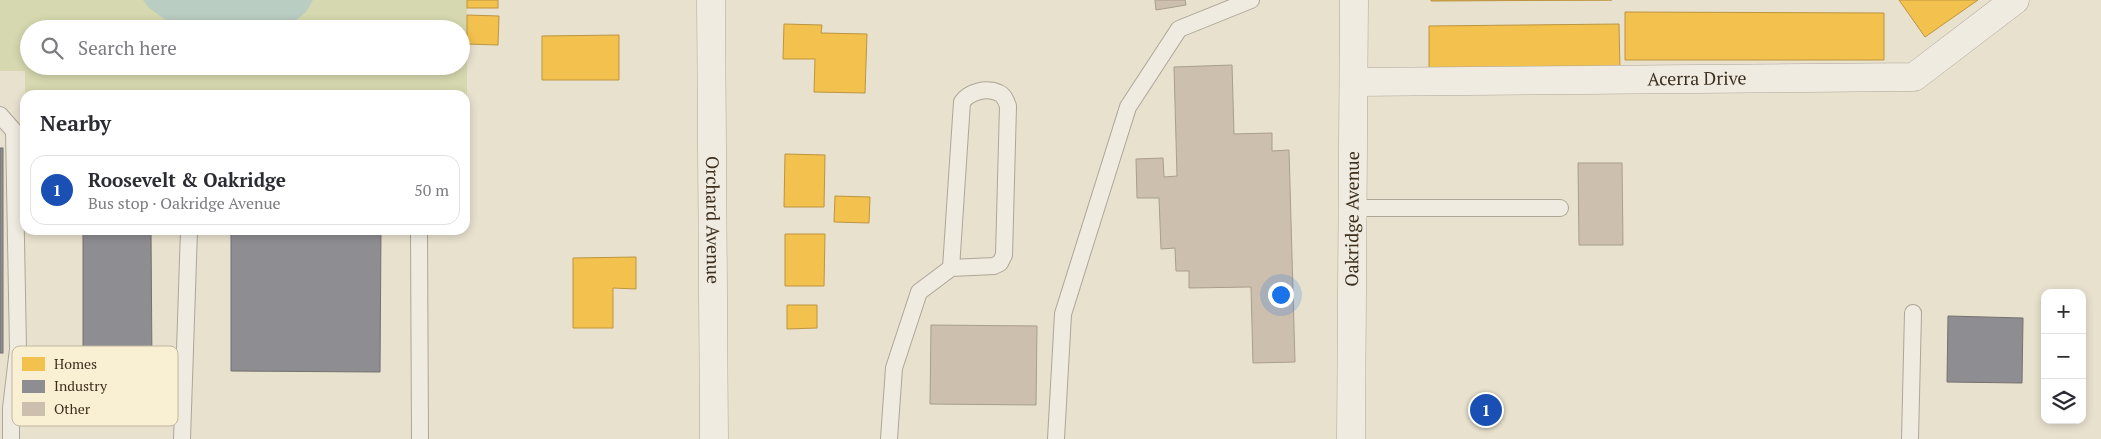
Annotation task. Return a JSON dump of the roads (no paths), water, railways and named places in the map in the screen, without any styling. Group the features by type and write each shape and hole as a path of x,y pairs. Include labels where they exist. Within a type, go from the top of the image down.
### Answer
{"street":[{"name":"Orchard Avenue","path":"711,0 714,439"},
{"name":"Oakridge Avenue","path":"1351,439 1352,208 1355,82 1354,0"},
{"name":"Acerra Drive","path":"1355,82 1914,77 2015,0"}],"lane":[{"path":"1056,439 1063,314 1128,107 1179,28 1251,0"},
{"path":"889,439 894,368 919,292 951,268 994,266 1000,263 1004,255 1008,106 1004,97 998,92 978,91 967,95 962,102 951,268"},
{"path":"0,115 14,130 18,346"},
{"path":"1352,208 1560,208"},
{"path":"182,439 189,235"},
{"path":"419,235 420,439"},
{"path":"1910,439 1913,313"},
{"path":"8,367 11,439"}],"place":[{"name":"Roosevelt & Oakridge","path":"1486,410"}]}
